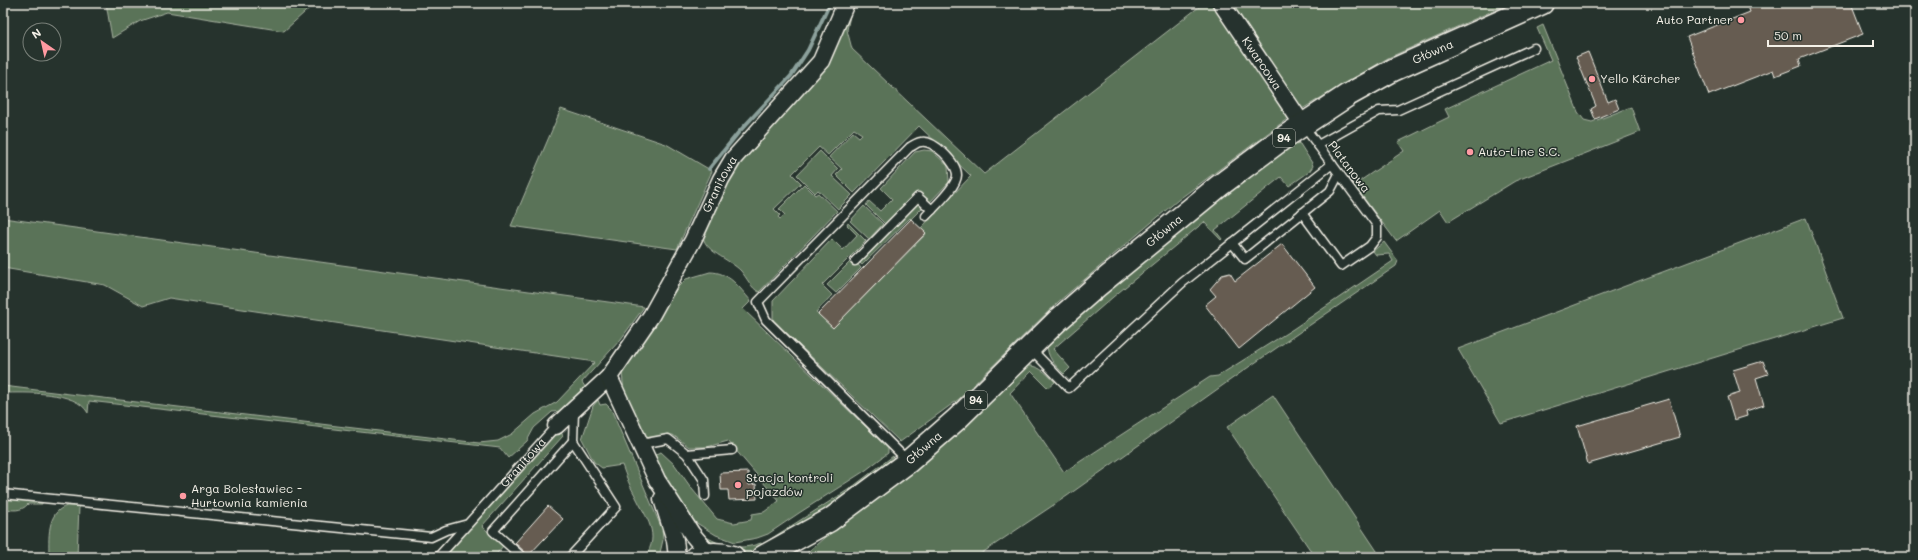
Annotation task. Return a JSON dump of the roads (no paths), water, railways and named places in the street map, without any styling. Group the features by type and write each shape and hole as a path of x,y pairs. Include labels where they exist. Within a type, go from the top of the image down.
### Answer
{"main road":[{"name":"Główna","path":"791,557 830,520 908,462 957,419 1030,347 1124,263 1219,186 1303,124 1348,95 1393,70 1542,3"},
{"name":"Główna","path":"763,557 830,520"},
{"path":"703,555 720,554 732,557"}],"street":[{"name":"Granitowa","path":"556,426 609,377 652,316 693,240 721,179 733,159 821,61 846,3"},
{"name":"Kwarcowa","path":"1221,3 1303,124"},
{"path":"609,377 657,480 675,540 677,557"},
{"path":"657,480 692,534 703,555"}],"lane":[{"path":"1318,145 1379,112 1398,110 1534,48"},
{"name":"Platanowa","path":"1302,213 1341,266 1370,246 1377,238 1377,225 1303,124"},
{"path":"855,262 918,197 929,213 954,185 957,174 953,163 932,143 921,141 910,147 758,302 766,320 908,462"},
{"path":"1030,347 1070,388 1182,283 1332,164"},
{"path":"1232,243 1245,259 1330,191 1339,174"},
{"path":"570,557 616,507 573,441 574,408"},
{"name":"Granitowa","path":"438,557 556,426"},
{"path":"641,444 668,439 687,454 704,480 705,496"},
{"path":"522,557 493,531 573,441"},
{"path":"687,454 732,450"},
{"path":"3,494 431,537 446,530 468,524"}],"waterway":[{"path":"709,169 738,133 791,76 808,50 830,3"}],"place":[{"name":"Auto Partner","path":"1741,20"},
{"name":"Yello Kärcher","path":"1592,79"},
{"name":"Auto-Line S.C.","path":"1470,152"},
{"name":"Stacja kontroli pojazdów","path":"738,485"},
{"name":"Arga Bolesławiec - Hurtownia kamienia","path":"183,496"}]}
